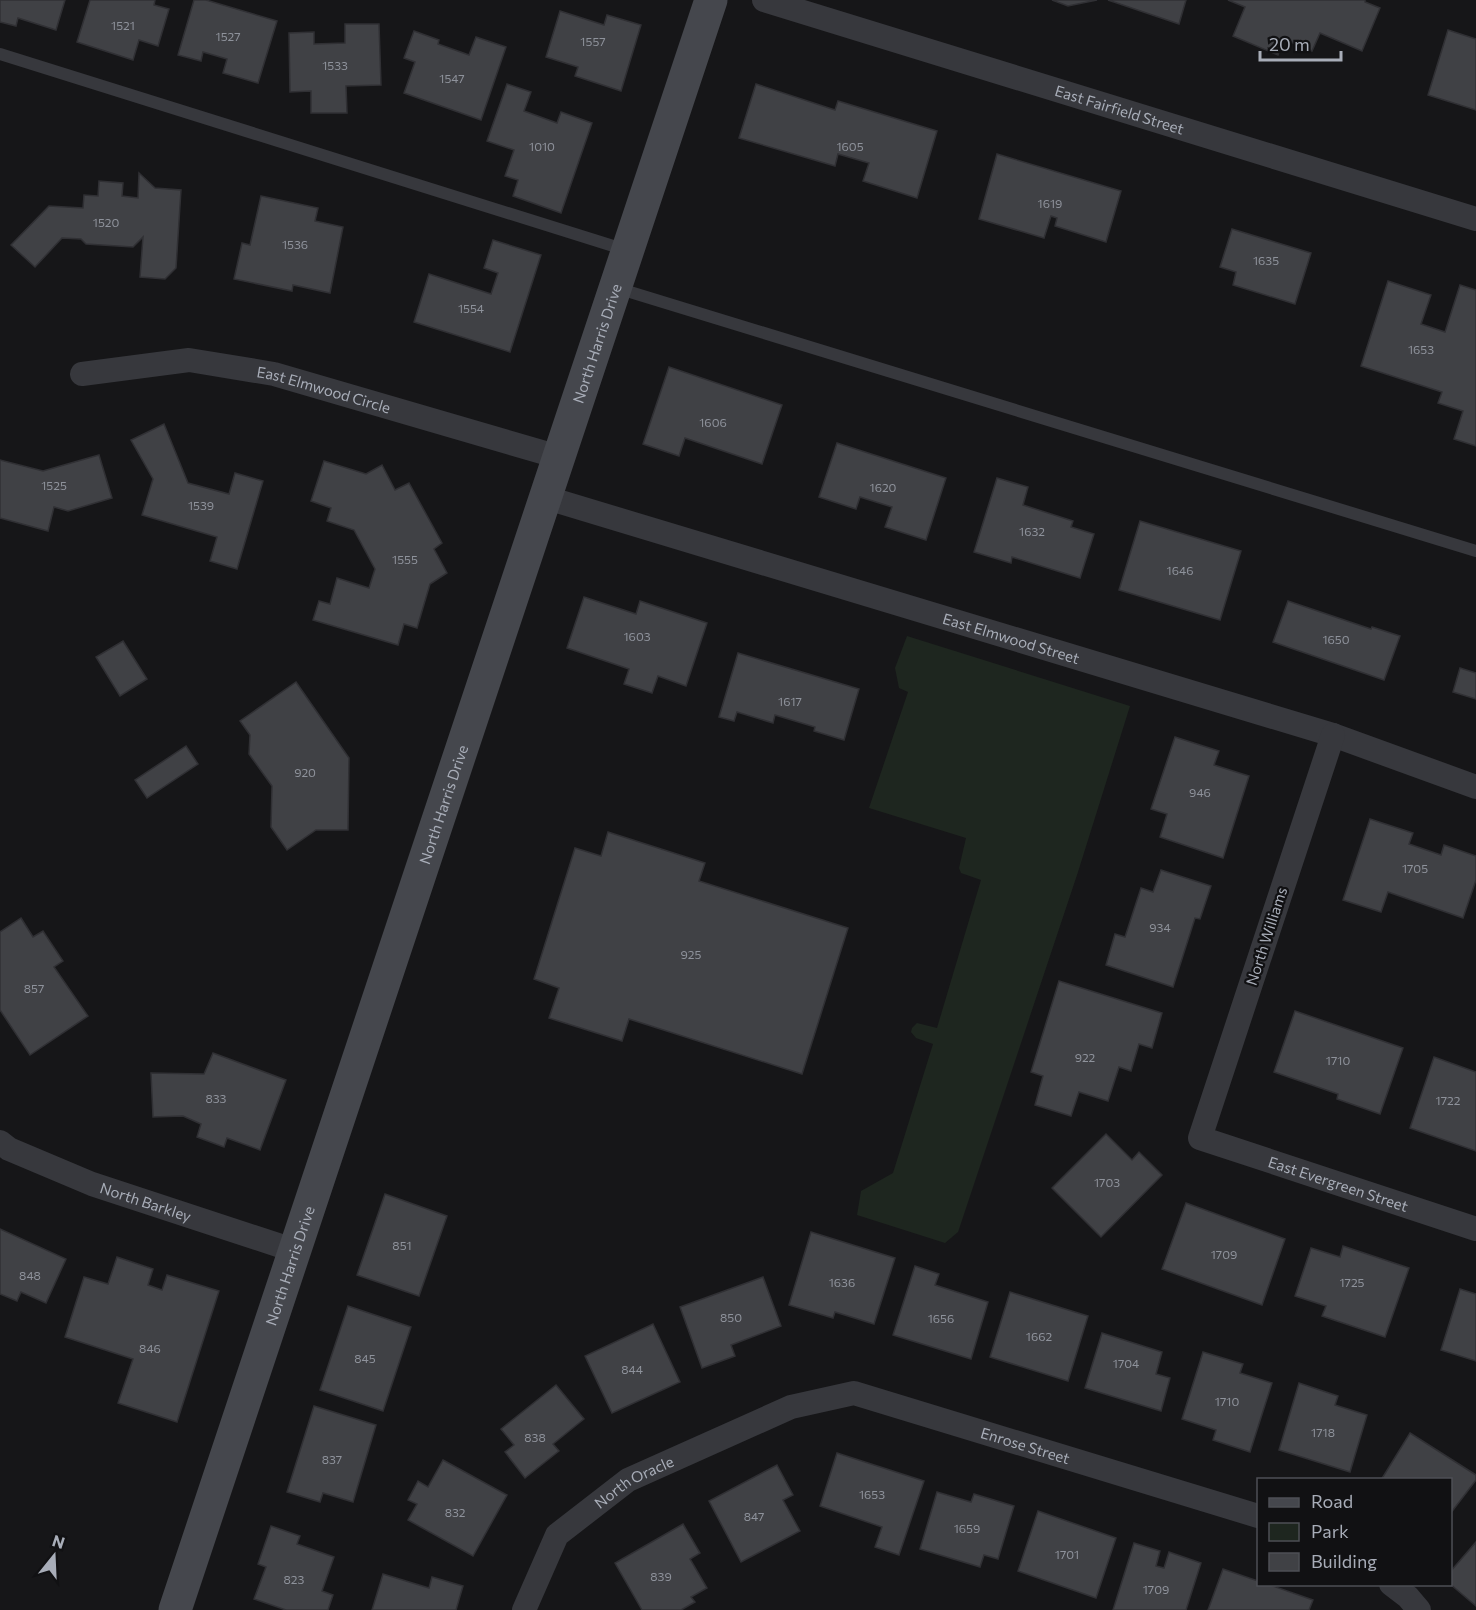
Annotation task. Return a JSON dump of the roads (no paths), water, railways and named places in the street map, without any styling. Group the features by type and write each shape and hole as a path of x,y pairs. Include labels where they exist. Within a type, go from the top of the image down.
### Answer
{"street":[{"name":"North Harris Drive","path":"175,1610 711,0"},
{"name":"East Fairfield Street","path":"764,0 1476,219"},
{"name":"East Elmwood Circle","path":"82,374 189,360 274,374 559,458"},
{"name":"East Elmwood Street","path":"544,497 1333,735 1476,787"},
{"name":"North Williams","path":"1200,1137 1333,735"},
{"name":"East Evergreen Street","path":"1200,1137 1476,1229"},
{"name":"North Barkley","path":"0,1142 9,1149 92,1184 296,1251"},
{"name":"Enrose Street","path":"790,1407 854,1393 1257,1516"},
{"name":"North Oracle","path":"524,1610 557,1535 628,1480 790,1407"},
{"path":"1394,1586 1408,1596 1419,1610"}],"lane":[{"path":"0,54 628,250"},
{"path":"616,288 1476,552"}]}
